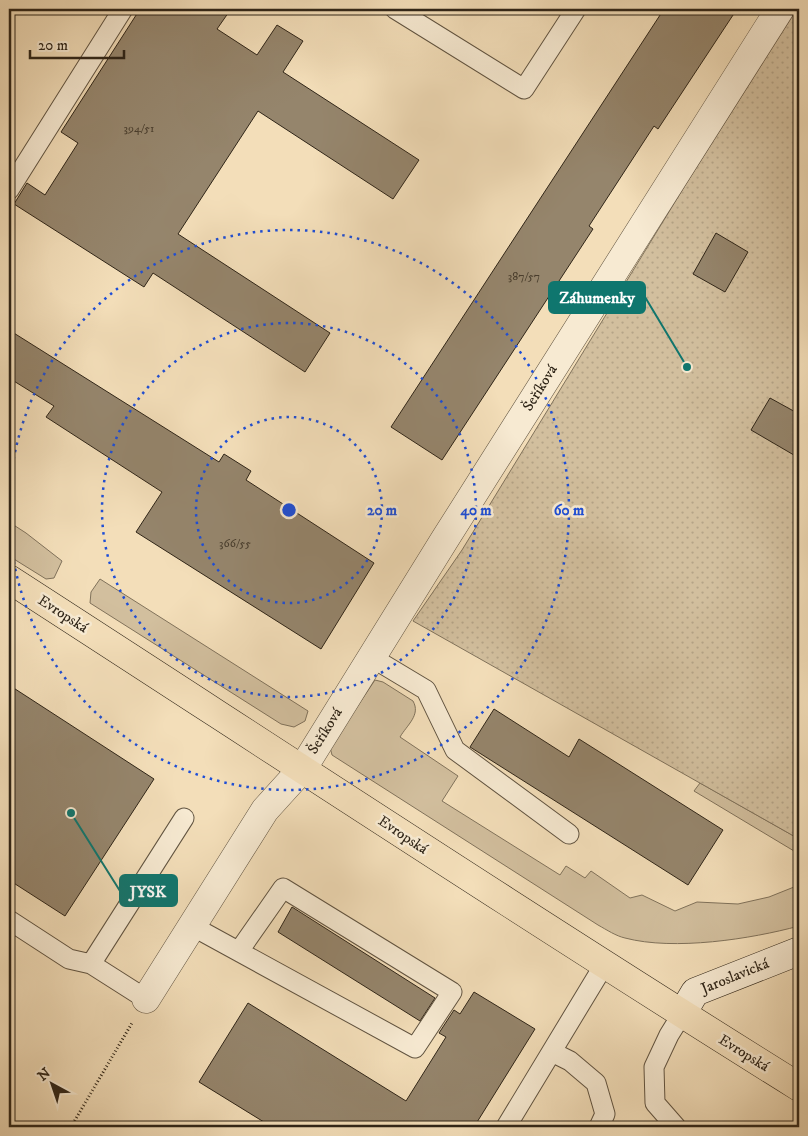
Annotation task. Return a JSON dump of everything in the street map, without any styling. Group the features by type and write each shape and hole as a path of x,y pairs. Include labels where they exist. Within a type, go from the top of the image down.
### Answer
{"main road":[{"name":"Evropská","path":"9,579 303,768 457,871 799,1087"}],"street":[{"name":"Šeříková","path":"146,999 265,810 303,768 780,9"},
{"name":"Jaroslavická","path":"682,1014 695,992 799,951"}],"lane":[{"path":"9,190 124,9"},
{"path":"395,9 524,89 576,9"},
{"path":"371,657 426,690 455,750 569,834"},
{"path":"91,964 184,818"},
{"path":"192,926 415,1048 452,992 283,888 239,951"},
{"path":"9,920 69,959 91,964 146,999"},
{"path":"506,1127 604,965"},
{"path":"676,1127 655,1103 654,1066 682,1014"},
{"path":"552,1052 570,1061 596,1083 605,1114 599,1127"}],"path":[{"path":"71,1127 146,999"}],"shaded area":[{"path":"797,9 799,9 799,839 413,621 462,550 686,184"},
{"path":"9,522 62,561 54,578 46,579 9,556"},
{"path":"100,579 308,711 305,721 294,727 281,724 90,603 91,592"},
{"path":"375,680 383,682 413,701 415,706 414,715 400,737 458,776 442,801 560,875 566,866 585,878 591,871 630,898 642,895 675,911 697,902 738,904 769,897 799,885 799,926 736,939 712,942 666,943 645,942 625,938 598,925 332,755 330,747"},
{"path":"700,783 799,839 799,854 694,791"}],"building":[{"path":"140,9 231,9 217,29 257,55 277,25 303,41 283,72 419,160 393,199 258,111 178,234 330,333 305,372 153,273 144,287 14,204 27,183 45,195 78,143 61,132"},
{"path":"664,9 737,9 658,129 654,126 589,226 593,229 442,460 391,427"},
{"path":"716,233 748,252 725,292 693,274"},
{"path":"9,330 219,462 224,454 251,471 246,480 374,563 321,649 136,532 162,492 46,417 54,406 9,378"},
{"path":"770,398 799,414 799,458 751,430"},
{"path":"9,685 154,779 65,916 9,880"},
{"path":"494,709 569,757 579,739 723,830 688,885 470,747"},
{"path":"292,907 435,998 420,1021 278,932"},
{"path":"474,992 535,1029 474,1127 272,1127 199,1082 248,1003 406,1101 446,1037 439,1033 454,1010 460,1014"}],"place":[{"name":"Záhumenky","path":"687,367"},
{"name":"JYSK","path":"71,813"}]}
